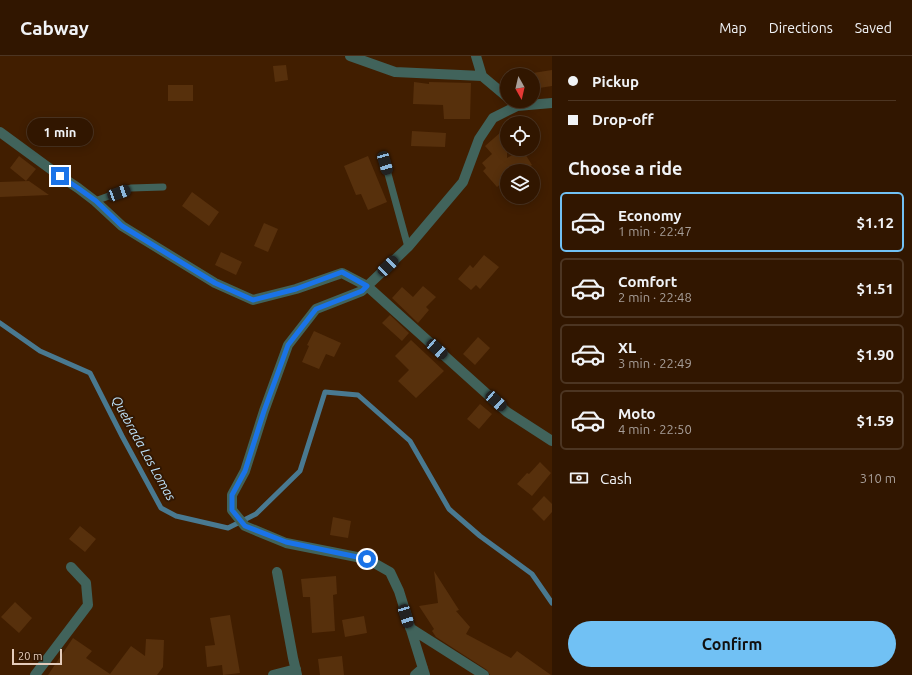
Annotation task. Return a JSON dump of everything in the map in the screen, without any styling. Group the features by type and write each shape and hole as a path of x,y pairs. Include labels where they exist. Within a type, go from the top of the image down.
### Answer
{"street":[{"path":"350,56 395,72 482,76"},
{"path":"476,56 482,76 500,91"},
{"path":"540,103 552,103"},
{"path":"415,675 424,672 399,591 390,572 367,559 286,542 245,526 232,510 232,495 245,471 264,411 288,345 316,309 362,291 408,247 463,182 479,139 492,118 507,108"},
{"path":"0,132 96,201 122,226 215,283 253,300 296,289 342,272 367,286 507,412 552,441"},
{"path":"35,675 88,605 86,583 71,566"},
{"path":"273,675 297,672 277,572"},
{"path":"410,628 484,675"}],"lane":[{"path":"385,163 408,247"},
{"path":"96,201 131,188 162,187"}],"building":[{"path":"286,65 288,80 275,82 273,66"},
{"path":"552,70 552,86 540,88 540,72"},
{"path":"414,82 429,84 429,82 471,83 470,119 444,119 443,105 413,104"},
{"path":"168,85 193,85 193,101 168,101"},
{"path":"50,120 68,128 60,144 42,135"},
{"path":"412,131 446,133 445,147 411,146"},
{"path":"500,133 500,156 507,156 507,158 510,156 526,156 531,164 500,164 500,185 497,187 483,171 486,168 482,163 492,154 485,146"},
{"path":"19,156 36,169 26,181 10,168"},
{"path":"368,156 387,202 368,210 361,194 356,195 344,166"},
{"path":"29,181 49,195 0,197 0,182"},
{"path":"192,192 219,212 209,226 182,206"},
{"path":"264,223 278,229 268,252 254,246"},
{"path":"221,252 242,262 236,275 215,265"},
{"path":"484,255 499,267 480,289 476,285 471,290 458,279 470,265 473,268"},
{"path":"423,286 436,297 426,307 429,310 418,323 392,298 402,287 413,297"},
{"path":"390,315 409,333 402,341 382,323"},
{"path":"314,331 341,343 334,357 326,354 319,369 302,362 309,346 307,345"},
{"path":"478,337 490,348 475,365 463,354"},
{"path":"411,340 444,371 416,398 398,381 409,370 395,356"},
{"path":"480,404 492,414 479,429 467,419"},
{"path":"540,462 551,473 532,496 517,484"},
{"path":"544,496 552,504 552,512 544,521 532,509"},
{"path":"333,517 351,521 348,538 330,535"},
{"path":"80,526 96,539 85,552 69,539"},
{"path":"434,571 459,610 456,611 470,627 466,634 511,658 517,651 551,675 490,675 487,670 436,637 432,631 434,629 419,606 438,603"},
{"path":"336,576 337,594 333,595 335,631 312,633 310,597 303,597 301,579"},
{"path":"15,602 32,618 19,633 1,617"},
{"path":"230,615 240,673 223,675 222,665 207,667 205,646 215,645 210,618"},
{"path":"364,616 367,633 345,637 342,620"},
{"path":"73,638 92,651 86,658 110,674 131,646 145,656 146,639 164,640 163,667 157,675 48,675"},
{"path":"342,656 344,675 320,675 318,659"}],"waterway":[{"name":"Quebrada Las Lomas","path":"0,323 40,351 90,373 161,508 176,516 228,528 256,514 300,471 325,392 358,395 410,441 449,509 480,536 532,574 552,603"}],"route":[{"path":"60,176 96,201 122,226 215,283 253,300 296,289 342,272 367,286 362,291 316,309 288,345 264,411 245,471 232,495 232,510 245,526 286,542 367,559"}]}
